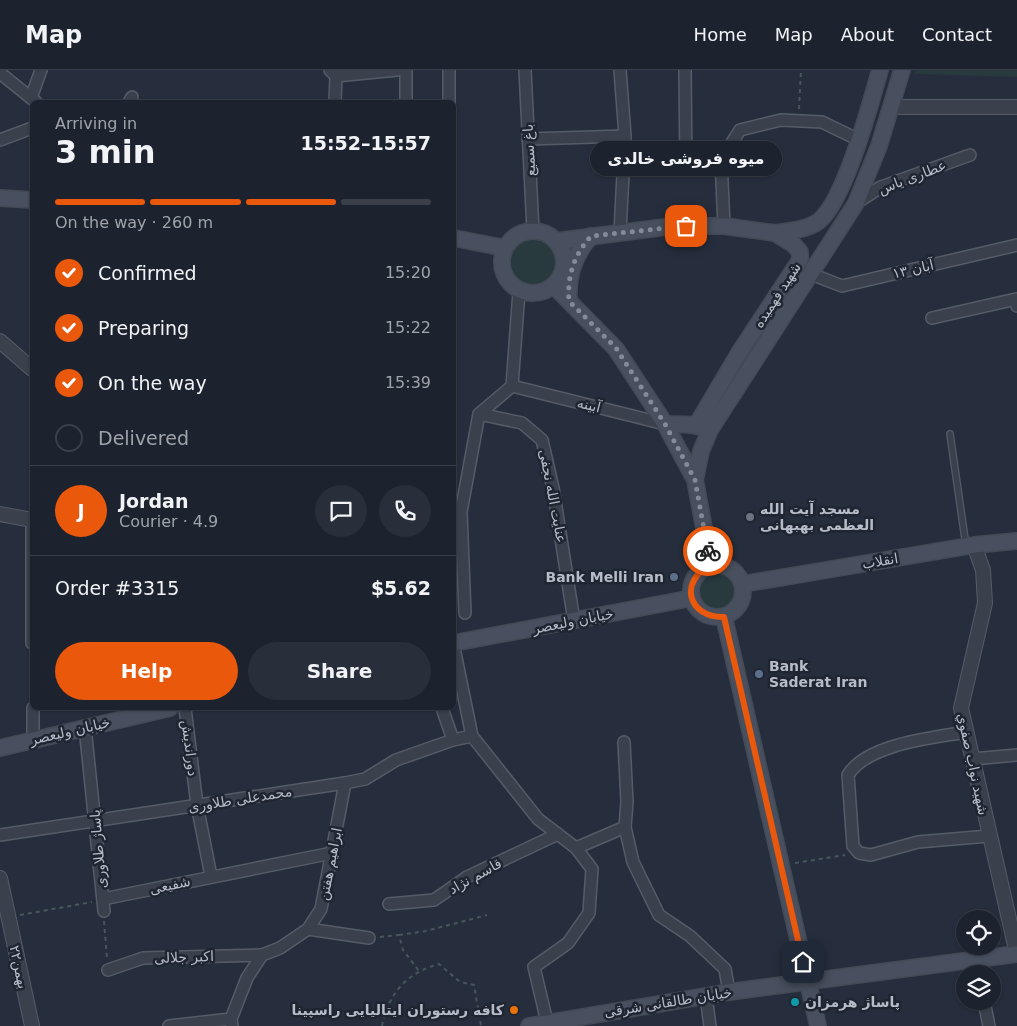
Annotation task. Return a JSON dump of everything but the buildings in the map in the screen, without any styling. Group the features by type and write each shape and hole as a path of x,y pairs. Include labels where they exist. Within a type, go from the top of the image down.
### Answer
{"main road":[{"path":"775,233 808,227 818,222 829,210 859,140 880,70"},
{"path":"695,480 701,451 703,427 810,274 856,203 879,146 902,70"},
{"path":"0,198 30,200"},
{"name":"شهید فهمیده","path":"557,241 674,226 724,226 775,233 797,248 800,252 800,260 739,353 703,427"},
{"path":"533,231 547,234 557,241 563,252 565,264 562,276 554,286 544,292 531,294 519,291 510,283 504,272 502,260 505,248 512,238 523,232 533,231"},
{"path":"569,301 568,284 572,267 580,250 591,236"},
{"path":"456,238 505,248"},
{"path":"554,286 616,348 665,424 695,480 711,565"},
{"path":"665,424 703,427"},
{"name":"انقلاب","path":"743,584 970,545 1017,542"},
{"path":"711,565 731,568 739,575 743,584 744,595 740,605 724,617 704,614 696,607 692,598 691,587 694,578 701,570 711,565"},
{"name":"خیابان ولیعصر","path":"456,643 692,598"},
{"path":"724,617 818,1026"},
{"name":"خیابان ولیعصر","path":"0,748 161,710"},
{"name":"خیابان طالقانی شرقی","path":"985,965 1017,954"},
{"name":"خیابان طالقانی شرقی","path":"536,1025 729,992 808,981 956,969"}],"street":[{"path":"0,73 33,100 41,70"},
{"path":"335,100 333,73 397,70"},
{"path":"406,70 406,100"},
{"path":"449,70 449,100"},
{"name":"باغ سمیع","path":"525,70 533,231"},
{"path":"620,70 625,136 625,167 620,232"},
{"path":"625,167 686,168 685,70"},
{"path":"891,107 1017,107"},
{"path":"724,226 721,160 740,130 781,120 822,122 859,140"},
{"path":"0,140 30,129"},
{"path":"528,139 625,136"},
{"name":"عطاری یاس","path":"856,203 881,186 970,155"},
{"name":"۱۳ آبان","path":"810,274 842,286 1017,245"},
{"path":"465,612 460,512 479,414 512,386 519,291"},
{"path":"932,318 1016,299 1017,306"},
{"path":"0,341 30,367"},
{"name":"آبینه","path":"512,386 665,424"},
{"name":"عنایت الله نجفی","path":"479,414 522,423 542,440 553,488 574,621"},
{"path":"0,514 30,520"},
{"name":"شهید نواب صفوي","path":"970,545 983,570 985,604 961,708 1017,954"},
{"path":"456,677 472,736 538,820 576,848 592,869 589,913 568,943 534,967 536,1025"},
{"path":"33,710 33,740"},
{"name":"دوراندیش","path":"185,710 198,805 211,876"},
{"path":"443,710 453,740"},
{"name":"پاساژ طلاوری","path":"86,727 103,905"},
{"path":"966,732 917,741 880,752 854,765 848,775 853,846 859,853 871,854 918,842 989,836"},
{"name":"محمدعلی طلاوری","path":"0,835 365,779 396,760 453,740 472,736"},
{"path":"624,742 627,802 624,827 633,862 658,914 690,936 725,969 729,992"},
{"path":"972,759 1017,755"},
{"name":"ابراهیم هفتن","path":"262,955 280,948 308,928 322,909 345,783"},
{"path":"576,848 624,827"},
{"name":"قاسم نژاد","path":"389,904 434,900 467,877 558,834"},
{"name":"شفیعی","path":"103,905 211,876 332,853"},
{"name":"۲۲بهمن","path":"0,878 32,1026"},
{"path":"308,928 369,938"},
{"path":"169,1026 231,1022 247,978 262,955"},
{"name":"اکبر جلالی","path":"108,970 143,958 262,955"},
{"path":"706,996 710,1026"},
{"path":"986,1010 989,1026"}],"lane":[{"path":"950,434 970,545"}],"path":[{"path":"798,121 801,70"},
{"path":"781,865 859,853"},
{"path":"8,918 103,905 108,970"},
{"path":"369,938 399,936 426,931 487,915"},
{"path":"399,936 404,950 419,971"},
{"path":"382,1026 395,992 419,971 439,964 460,982 474,985 482,1026"}],"shaded area":[{"path":"916,70 1017,70 1017,77 915,74"},
{"path":"529,239 539,239 551,245 556,253 556,271 551,279 543,284 529,285 521,282 514,275 511,267 511,257 514,249 521,242"},
{"path":"717,568 730,572 736,578 740,591 736,604 730,610 717,614 704,610 698,604 694,591 698,578 704,572"}],"way so far":[{"path":"686,226 591,236 575,258 568,284 568,292 569,301 616,348 665,424 695,480 708,551"}],"place":[{"name":"میوه فروشی خالدی","path":"686,226"},
{"name":"مسجد آیت الله العظمی بهبهانی","path":"750,517"},
{"name":"Bank Melli Iran","path":"674,577"},
{"name":"Bank Saderat Iran","path":"759,674"},
{"name":"پاساژ هرمزان","path":"795,1002"},
{"name":"کافه رستوران ایتالیایی راسپینا","path":"514,1010"}],"route":[{"path":"708,551 711,565 701,570 694,578 691,587 692,598 696,607 704,614 724,617 803,962"}]}
